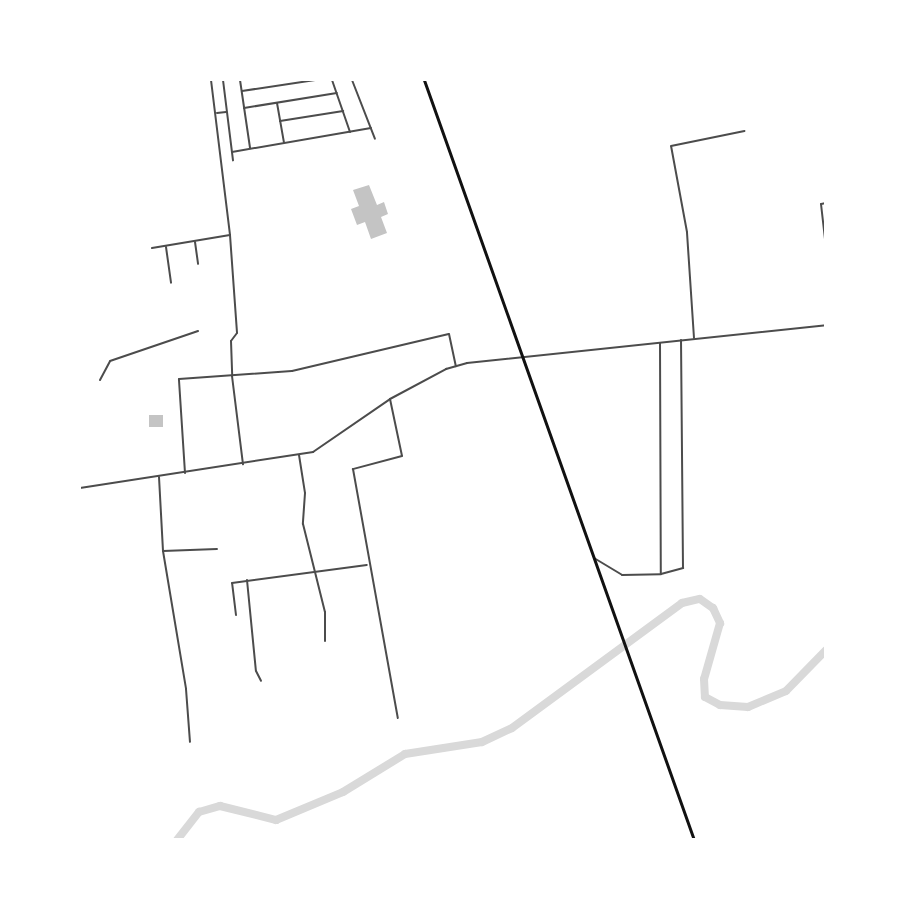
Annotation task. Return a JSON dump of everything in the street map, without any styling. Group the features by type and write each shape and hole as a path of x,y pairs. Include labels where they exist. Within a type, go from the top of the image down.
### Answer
{"main road":[{"path":"424,80 694,840"}],"street":[{"path":"211,80 230,235 237,333 231,341 232,376 243,464"},
{"path":"223,80 233,160"},
{"path":"240,80 250,148"},
{"path":"242,92 315,80"},
{"path":"332,80 350,132"},
{"path":"352,80 375,139"},
{"path":"244,108 337,93"},
{"path":"277,103 284,143"},
{"path":"280,122 343,111"},
{"path":"217,113 227,112"},
{"path":"232,152 370,128"},
{"path":"694,338 687,232 671,146 744,131"},
{"path":"825,203 821,204 825,248"},
{"path":"152,248 230,235"},
{"path":"195,242 198,264"},
{"path":"165,247 171,283"},
{"path":"80,488 299,455 325,446 390,399 456,366 825,324"},
{"path":"100,380 110,361 198,331"},
{"path":"185,473 179,379 292,371 449,333 456,366"},
{"path":"594,558 622,575 660,574 683,568 681,340"},
{"path":"660,343 660,574"},
{"path":"390,399 402,456 353,469 368,565 380,611 398,718"},
{"path":"299,455 305,493 303,524 325,612 325,641"},
{"path":"159,477 163,551 186,689 190,742"},
{"path":"163,551 217,549"},
{"path":"236,615 232,583 368,565"},
{"path":"247,580 256,671 261,681"}],"building":[{"path":"369,185 377,205 384,202 388,214 381,217 387,233 371,239 365,222 357,225 351,209 359,206 353,190"},
{"path":"149,415 163,415 163,427 149,427"}],"waterway":[{"path":"177,840 199,812 220,806 276,820 343,792 405,754 482,742 512,728 682,603 700,599 713,608 720,623 704,679 705,697 720,705 748,707 786,691 826,650"}]}
